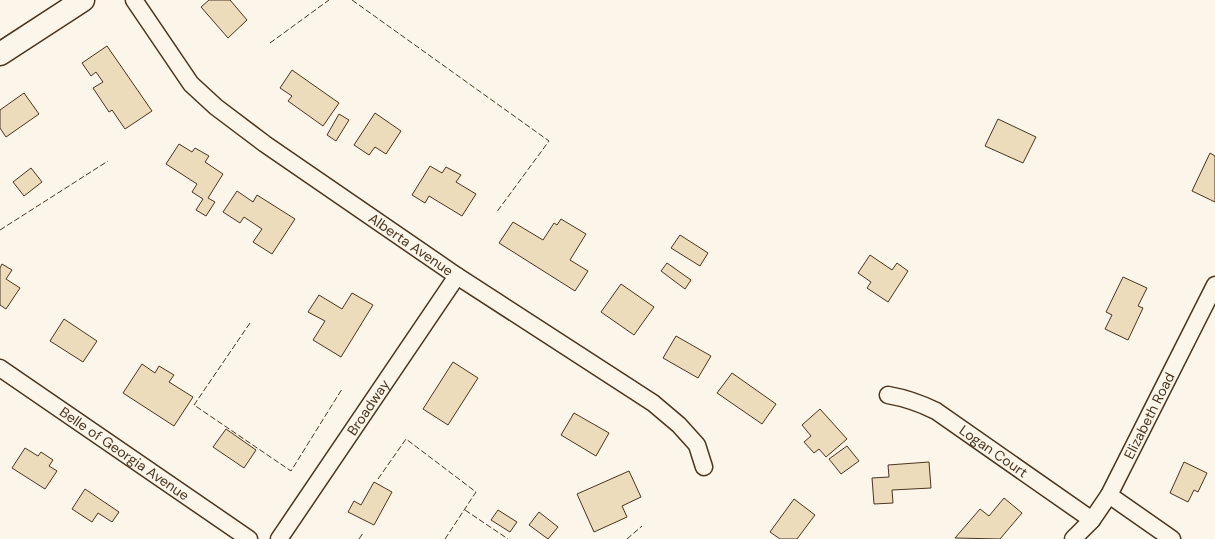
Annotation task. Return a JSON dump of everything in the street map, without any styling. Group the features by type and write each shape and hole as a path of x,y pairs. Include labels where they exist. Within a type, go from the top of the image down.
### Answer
{"main road":[{"path":"0,54 83,0"}],"street":[{"name":"Alberta Avenue","path":"134,0 191,84 216,107 265,144 457,276 653,403 679,425 697,445 704,467"},
{"name":"Broadway","path":"279,539 457,276"},
{"name":"Elizabeth Road","path":"1073,539 1092,520 1109,495 1215,285"},
{"name":"Belle of Georgia Avenue","path":"0,368 249,539"},
{"name":"Logan Court","path":"888,395 915,401 936,411 1092,520"},
{"path":"1109,495 1172,539"}],"building":[{"path":"209,0 230,0 247,20 228,38 201,7"},
{"path":"107,46 152,111 125,129 112,110 109,112 93,88 103,82 96,72 91,76 82,63"},
{"path":"292,70 339,103 323,126 288,101 292,96 280,88"},
{"path":"24,93 39,114 6,137 0,128 0,110"},
{"path":"375,113 401,131 386,154 375,147 369,155 354,145"},
{"path":"339,114 349,120 336,141 327,135"},
{"path":"998,119 1036,137 1023,163 985,146"},
{"path":"179,144 192,152 195,148 209,156 205,162 223,174 208,198 215,202 206,216 196,210 203,199 192,192 197,184 166,164"},
{"path":"1210,153 1215,156 1215,202 1192,191"},
{"path":"430,166 442,173 446,167 461,175 456,182 476,194 462,216 429,196 425,203 412,195"},
{"path":"31,168 42,182 24,196 13,182"},
{"path":"237,191 253,202 257,195 295,219 272,254 253,242 262,229 244,217 240,223 223,212"},
{"path":"561,219 586,234 570,260 588,271 575,291 499,243 513,222 543,240 554,223 557,225"},
{"path":"680,235 708,253 700,266 671,248"},
{"path":"870,255 892,270 897,263 908,271 888,302 867,288 871,282 858,273"},
{"path":"667,263 691,280 685,289 661,271"},
{"path":"2,264 12,270 6,279 20,288 6,309 0,305 0,268"},
{"path":"1123,277 1147,288 1138,306 1143,308 1128,340 1105,329 1112,315 1106,312"},
{"path":"621,284 654,307 634,335 601,312"},
{"path":"352,293 373,305 341,357 313,340 325,321 308,312 319,295 342,309"},
{"path":"64,319 97,341 83,362 50,341"},
{"path":"676,336 711,356 698,378 663,358"},
{"path":"453,362 478,378 448,425 423,409"},
{"path":"142,364 155,373 159,366 174,375 169,382 193,397 174,426 123,393"},
{"path":"732,373 776,404 762,424 717,393"},
{"path":"820,409 847,439 826,457 819,449 814,453 804,442 811,436 802,425"},
{"path":"574,413 609,433 596,456 561,435"},
{"path":"226,429 256,450 244,468 213,447"},
{"path":"847,446 859,461 841,474 829,459"},
{"path":"25,448 38,456 41,452 53,460 49,466 57,471 45,489 12,468"},
{"path":"929,462 931,488 892,490 893,503 874,504 872,478 889,477 888,465"},
{"path":"1184,462 1207,473 1198,492 1194,490 1188,502 1170,493"},
{"path":"629,471 641,497 622,506 627,517 594,532 577,494"},
{"path":"374,482 392,492 374,525 348,512 354,501 361,505"},
{"path":"85,489 119,512 112,522 98,513 92,522 72,509"},
{"path":"1004,498 1022,513 1000,539 955,538 980,509 989,516"},
{"path":"794,499 815,515 797,539 780,539 770,532"},
{"path":"498,510 517,522 510,532 491,520"},
{"path":"539,512 558,527 548,539 529,525"}],"fence":[{"path":"270,43 329,0"},
{"path":"352,0 549,141 496,213"},
{"path":"0,230 108,161"},
{"path":"250,323 194,405 291,471 342,389"},
{"path":"378,479 406,439 476,492 445,539"},
{"path":"465,510 508,539"},
{"path":"627,539 642,526"},
{"path":"359,539 363,533"}]}
